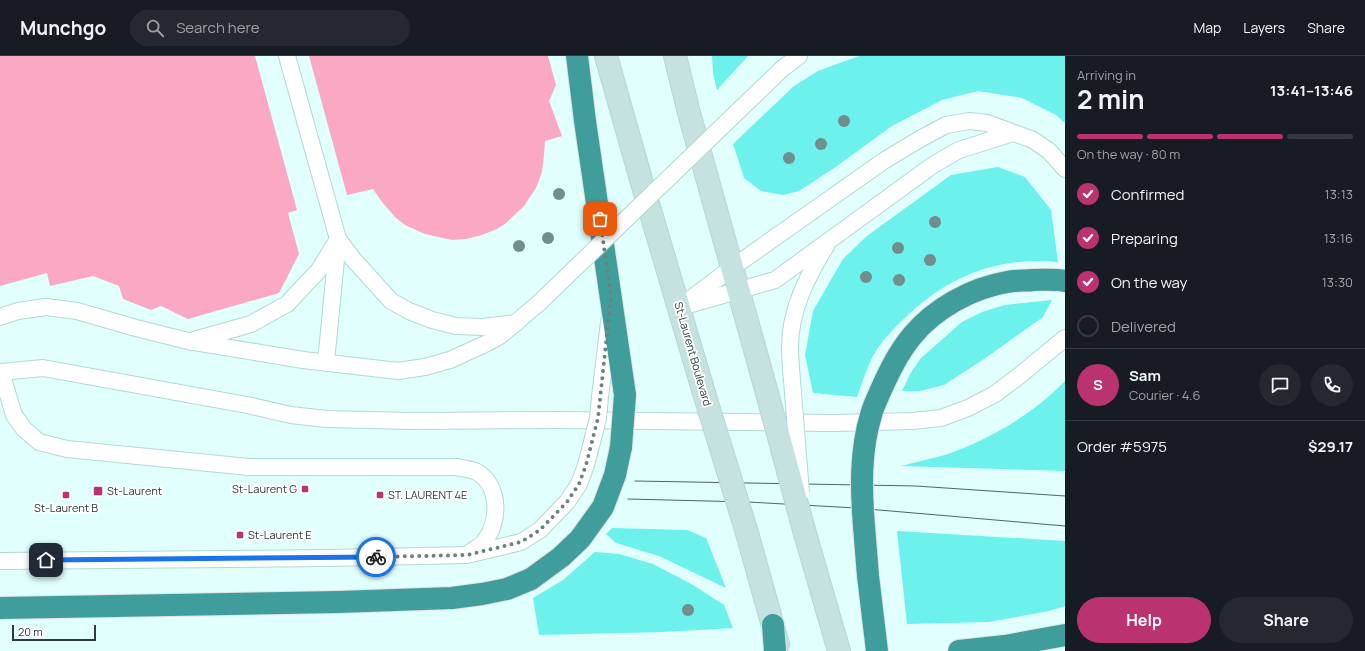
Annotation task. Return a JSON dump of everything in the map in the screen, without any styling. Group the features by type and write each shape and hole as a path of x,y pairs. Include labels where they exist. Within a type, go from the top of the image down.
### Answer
{"highway":[{"path":"0,608 339,602 437,599 482,594 507,589 530,578 561,557 580,539 604,507 615,475 621,446 625,395 577,56"},
{"path":"877,651 868,576 861,482 864,444 871,414 895,360 913,335 931,317 955,301 983,288 1007,282 1060,280"},
{"path":"773,624 775,651"},
{"path":"959,651 1005,646 1065,635"}],"main road":[{"name":"St-Laurent Boulevard","path":"606,56 704,393 747,533 780,651"},
{"path":"675,56 689,113 740,291 804,530 839,651"}],"lane":[{"path":"287,56 338,239 353,260 391,301 409,311 432,320 456,326 482,327 516,323"},
{"path":"0,317 18,311 46,307 77,311 188,341 303,360 398,371 425,367 450,360 500,336 539,303 783,68 799,56"},
{"path":"680,307 733,267 885,160 946,125 969,121 987,123 1032,140 1049,150 1065,169"},
{"path":"680,307 775,280 932,165 959,150 1013,133"},
{"path":"804,530 790,346 798,301 815,264 831,238"},
{"path":"188,341 251,324 287,304 318,270 338,239"},
{"path":"326,362 338,239"},
{"path":"0,561 467,555 521,542 540,530 567,502 579,484 586,465 598,418 611,297"},
{"path":"467,555 483,543 491,530 496,515 490,484 476,472 456,467 248,467 67,449 39,442 24,430 14,415 1,372 43,368 291,415 326,419 412,421 567,420 832,423 912,422 941,418 968,408 995,394 1065,338"}],"shaded area":[{"path":"712,56 748,56 717,90 713,73"},
{"path":"859,56 1065,56 1065,123 1056,115 1022,98 978,91 942,100 892,126 837,166 799,191 783,195 761,191 744,178 733,144 794,86 818,71"},
{"path":"998,167 1025,177 1051,210 1058,262 1016,262 977,271 959,279 924,301 903,319 885,338 871,359 857,397 813,393 805,355 813,311 843,259 867,236 951,175"},
{"path":"1052,300 1043,317 984,359 944,385 920,391 902,391 910,374 921,358 962,322 982,312 1005,305"},
{"path":"1065,381 1065,471 901,466 945,455 994,434 1039,405"},
{"path":"612,528 687,530 706,538 726,588 659,556 616,543 606,534"},
{"path":"897,531 1065,541 1065,606 1049,611 989,622 907,624"},
{"path":"595,552 619,554 653,564 693,585 724,605 733,628 663,632 539,635 533,598 563,580"}],"building":[{"path":"0,56 255,56 297,210 288,213 299,254 279,293 188,319 161,306 151,310 123,299 119,286 93,276 50,286 47,273 0,286"},
{"path":"309,56 548,56 556,85 549,101 562,136 545,141 542,172 536,188 524,206 506,223 497,229 482,235 466,239 452,240 425,234 405,225 396,218 373,189 347,195"}],"tram line":[{"path":"635,481 916,486 1065,496"},
{"path":"628,499 748,502 856,508 1065,526"}],"way so far":[{"path":"376,557 467,555 521,542 540,530 567,502 579,484 586,465 598,418 611,297 600,219"}],"place":[{"name":"St-Laurent G","path":"305,489"},
{"name":"St-Laurent","path":"98,491"},
{"name":"St-Laurent B","path":"66,495"},
{"name":"ST. LAURENT 4E","path":"380,495"},
{"name":"St-Laurent E","path":"240,535"}],"route":[{"path":"46,560 376,557"}]}
